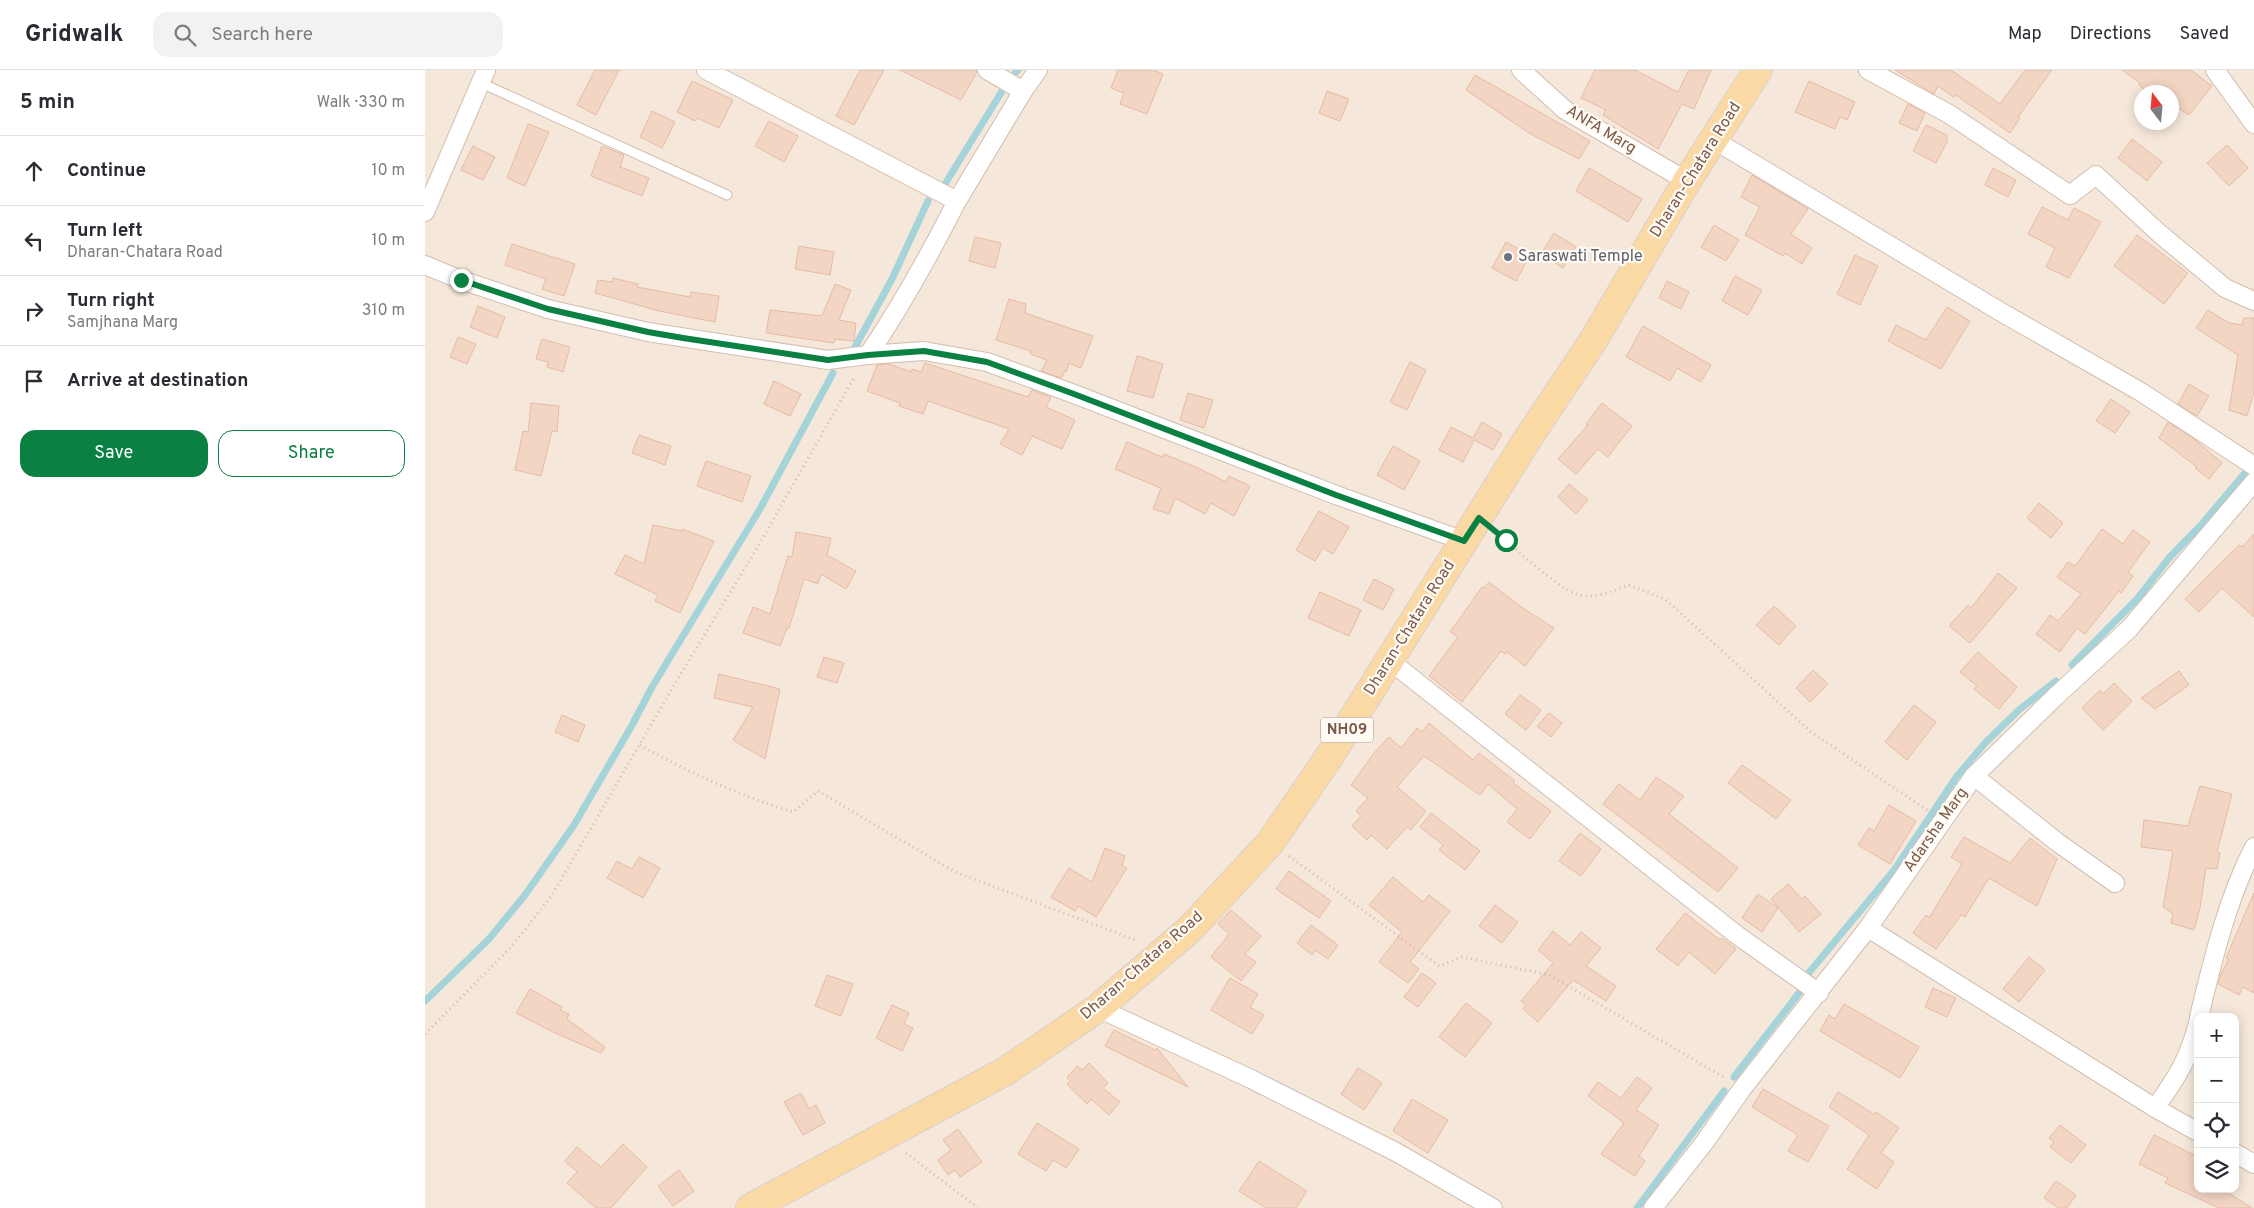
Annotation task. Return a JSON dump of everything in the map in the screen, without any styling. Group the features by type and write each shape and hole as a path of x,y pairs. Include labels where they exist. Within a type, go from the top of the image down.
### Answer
{"main road":[{"name":"Dharan-Chatara Road","path":"750,1208 886,1137 1006,1071 1098,1008 1190,929 1270,843 1329,757 1525,443 1593,341 1687,181 1758,70"}],"street":[{"path":"706,70 957,201"},
{"path":"987,70 1023,90"},
{"path":"868,355 923,269 957,201 1023,90 1038,70"},
{"name":"ANFA Marg","path":"1521,70 1565,110 1687,181"},
{"path":"1868,70 1949,114 2070,195 2096,175 2160,234 2225,288 2254,301"},
{"path":"2215,70 2254,124"},
{"path":"425,212 483,76"},
{"path":"1714,140 2001,312 2141,392 2254,466"},
{"path":"425,265 461,280 548,309 648,332 828,360 924,351 987,362 1336,495 1464,541"},
{"name":"Adarsha Marg","path":"1653,1208 1704,1143 1742,1089 1868,928 1974,776 2055,696 2129,629 2254,482"},
{"path":"1390,661 1737,935 1819,993"},
{"path":"1974,776 2057,842 2115,883"},
{"path":"2200,1013 2213,960 2239,875 2254,847"},
{"path":"1868,928 2155,1108 2194,1130"},
{"path":"1098,1008 1251,1079 1397,1152 1493,1208"},
{"path":"2155,1108 2179,1076 2194,1039"},
{"path":"2239,1155 2254,1164"}],"lane":[{"path":"483,76 727,195"}],"path":[{"path":"425,1034 513,945 552,896 680,674 756,550 868,355"},
{"path":"1479,518 1560,584 1577,594 1602,595 1629,585 1665,599 1811,732 1942,821"},
{"path":"640,745 682,769 749,798 793,812 818,791 955,872 1165,950"},
{"path":"1270,843 1439,966 1462,957 1549,975 1742,1089"},
{"path":"886,1137 978,1208"}],"shaded area":[{"path":"425,70 2254,70 2254,1208 425,1208"}],"building":[{"path":"595,70 619,70 596,115 577,105"},
{"path":"860,70 884,70 854,125 836,116"},
{"path":"900,70 976,70 977,72 961,100"},
{"path":"1118,70 1153,70 1163,74 1147,114 1120,104 1124,93 1111,88"},
{"path":"1595,70 1635,70 1678,92 1689,70 1711,70 1694,109 1682,104 1658,149 1603,115 1606,110 1581,98"},
{"path":"1895,70 1951,70 2000,104 2025,70 2052,70 2018,117 2020,118 2010,133 1956,95 1954,97 1938,86 1934,94"},
{"path":"2122,70 2191,70 2212,86 2189,115 2179,108 2179,85 2139,85 2140,83"},
{"path":"1475,75 1590,141 1579,159 1529,133 1466,90"},
{"path":"692,81 733,100 719,128 697,118 695,121 677,112"},
{"path":"1809,81 1855,102 1847,120 1840,117 1835,129 1795,112"},
{"path":"1327,91 1349,99 1340,121 1319,113"},
{"path":"1908,104 1925,113 1917,131 1899,123"},
{"path":"652,111 675,122 662,148 640,137"},
{"path":"769,121 798,136 784,162 755,146"},
{"path":"528,124 549,132 525,186 507,178"},
{"path":"1926,125 1947,135 1947,142 1936,163 1913,151"},
{"path":"2132,139 2162,162 2147,181 2118,158"},
{"path":"2227,145 2248,168 2229,186 2207,163"},
{"path":"473,146 495,157 483,180 461,170"},
{"path":"602,146 624,155 620,167 649,178 642,196 591,176"},
{"path":"1589,168 1642,199 1628,222 1576,191"},
{"path":"1993,168 2016,180 2008,197 1985,185"},
{"path":"1752,175 1808,209 1791,234 1812,248 1802,264 1785,253 1783,256 1745,235 1760,207 1741,197"},
{"path":"2042,207 2068,220 2074,208 2101,222 2069,278 2046,267 2055,248 2028,234"},
{"path":"1714,225 1739,240 1726,261 1701,247"},
{"path":"1554,233 1576,247 1563,268 1541,254"},
{"path":"2137,235 2188,273 2164,304 2114,266"},
{"path":"975,237 1001,243 995,268 969,261"},
{"path":"1506,242 1530,255 1516,281 1492,268"},
{"path":"512,244 575,264 564,296 542,289 546,279 505,265"},
{"path":"799,246 834,252 830,275 795,269"},
{"path":"1855,255 1878,266 1860,305 1837,294"},
{"path":"1735,276 1762,290 1748,315 1722,301"},
{"path":"613,278 638,284 637,287 690,297 691,292 719,296 715,322 659,311 595,293 598,280 612,282"},
{"path":"1667,281 1689,292 1681,309 1659,298"},
{"path":"835,284 851,290 839,320 856,323 854,341 835,339 834,343 766,333 770,310 822,316"},
{"path":"1009,299 1026,304 1025,313 1093,336 1081,368 1069,363 1066,372 1061,378 1041,371 1047,360 1030,354 1031,351 996,340"},
{"path":"478,306 505,317 497,338 470,327"},
{"path":"1947,307 1970,321 1941,369 1888,341 1896,325 1926,340"},
{"path":"2208,310 2229,323 2242,325 2244,318 2254,318 2254,392 2247,416 2229,410 2238,355 2196,328"},
{"path":"1643,326 1711,365 1701,382 1677,368 1670,381 1626,357"},
{"path":"458,337 476,344 467,364 450,357"},
{"path":"542,339 570,347 563,372 547,367 548,362 536,359"},
{"path":"1137,356 1163,364 1153,398 1127,391"},
{"path":"1410,362 1426,370 1407,410 1390,402"},
{"path":"925,363 1028,397 1032,390 1051,397 1046,407 1075,420 1062,449 1032,436 1022,455 1000,444 1009,429 928,401 923,414 899,406 900,403 867,391 877,365 889,364 911,372 912,369 921,372"},
{"path":"774,381 801,394 790,416 764,404"},
{"path":"2189,384 2209,396 2197,416 2178,404"},
{"path":"1188,393 1213,400 1204,428 1180,420"},
{"path":"2111,399 2130,412 2115,433 2096,421"},
{"path":"531,403 559,406 557,432 552,431 541,476 515,470 523,431 528,432"},
{"path":"1602,403 1632,426 1608,457 1598,449 1576,474 1558,459 1588,425 1586,424"},
{"path":"1482,422 1502,434 1493,450 1474,440 1463,462 1439,450 1451,427 1473,438"},
{"path":"2168,422 2193,438 2222,463 2209,479 2195,468 2197,467 2159,438"},
{"path":"639,435 671,446 665,465 632,453"},
{"path":"1127,442 1162,457 1164,454 1226,482 1229,476 1250,486 1234,516 1211,503 1205,514 1175,498 1169,514 1153,509 1161,488 1115,469"},
{"path":"1393,446 1420,461 1404,490 1377,475"},
{"path":"706,461 751,476 742,502 697,486"},
{"path":"1569,484 1588,500 1576,514 1558,497"},
{"path":"2039,503 2063,523 2051,538 2027,518"},
{"path":"1319,511 1349,527 1333,554 1323,548 1315,561 1296,550"},
{"path":"653,525 682,531 682,529 714,541 680,613 655,601 658,595 615,574 625,555 644,564"},
{"path":"2102,529 2123,544 2133,530 2150,542 2128,572 2133,576 2121,593 2119,591 2085,634 2077,628 2060,652 2036,634 2050,615 2058,621 2081,594 2057,577 2068,562 2075,566"},
{"path":"796,532 831,538 827,555 856,571 846,589 821,574 818,584 804,579 789,628 787,628 780,646 743,633 753,607 770,614 788,556 792,557"},
{"path":"2254,534 2254,617 2222,588 2199,612 2185,599 2239,545 2242,547"},
{"path":"1998,573 2017,588 1970,643 1949,626 1968,605 1971,608"},
{"path":"1374,579 1394,589 1383,610 1363,600"},
{"path":"1489,582 1521,607 1554,628 1525,666 1507,652 1505,654 1501,651 1462,702 1429,676 1458,637 1450,632 1482,587 1484,588"},
{"path":"1320,592 1361,610 1349,636 1308,618"},
{"path":"1774,606 1796,626 1779,645 1756,625"},
{"path":"1978,652 2017,687 1999,709 1974,689 1977,686 1960,672"},
{"path":"824,657 844,663 837,683 817,677"},
{"path":"1813,670 1828,684 1810,702 1796,688"},
{"path":"2179,671 2189,685 2155,709 2141,698"},
{"path":"719,674 780,689 765,759 733,740 753,707 714,698"},
{"path":"2114,683 2132,701 2103,730 2082,708 2100,690 2103,694"},
{"path":"1520,695 1541,710 1526,730 1505,714"},
{"path":"1914,705 1936,722 1907,760 1885,742"},
{"path":"1549,713 1562,723 1551,737 1537,726"},
{"path":"562,715 585,725 578,742 555,732"},
{"path":"1429,723 1473,760 1479,753 1515,781 1513,783 1551,811 1530,839 1507,822 1517,809 1488,784 1480,795 1424,756 1397,787 1426,811 1411,830 1407,827 1387,849 1371,835 1367,840 1352,826 1361,816 1356,811 1368,798 1351,785 1374,753 1389,737 1401,748 1417,728 1422,732"},
{"path":"1742,765 1791,800 1776,819 1728,783"},
{"path":"1656,777 1684,796 1669,814 1738,868 1718,892 1603,804 1619,784 1640,800"},
{"path":"2200,786 2232,794 2217,852 2220,853 2217,869 2206,868 2200,908 2194,930 2171,923 2173,914 2163,907 2173,851 2141,847 2144,820 2188,826"},
{"path":"1889,805 1916,821 1890,864 1858,845 1869,828 1874,831"},
{"path":"1431,813 1480,851 1465,870 1439,850 1443,845 1420,827"},
{"path":"1580,833 1601,849 1581,876 1559,861"},
{"path":"1964,837 2010,863 2030,838 2057,859 2037,906 1989,878 1965,917 1961,915 1936,949 1913,933 1926,915 1929,918 1962,864 1951,857"},
{"path":"1105,848 1125,856 1122,866 1127,868 1096,917 1078,906 1075,911 1051,897 1069,868 1092,882"},
{"path":"639,857 660,868 643,898 607,878 617,861 632,869"},
{"path":"1289,871 1331,901 1319,918 1276,889"},
{"path":"1393,877 1423,902 1429,895 1450,911 1410,962 1419,969 1408,983 1379,962 1402,932 1369,905"},
{"path":"1788,884 1802,899 1805,896 1821,914 1799,932 1771,899"},
{"path":"2254,893 2254,993 2243,987 2239,995 2218,984 2229,959 2226,958"},
{"path":"1758,894 1778,908 1762,932 1742,918"},
{"path":"1495,905 1518,922 1502,943 1479,926"},
{"path":"1231,910 1261,936 1245,954 1256,962 1241,981 1211,957 1229,934 1218,924"},
{"path":"1685,913 1720,940 1722,938 1736,949 1715,974 1689,952 1678,966 1656,949"},
{"path":"1311,925 1338,945 1328,959 1315,950 1312,955 1297,943"},
{"path":"1553,931 1570,945 1581,932 1601,948 1586,966 1616,986 1606,1001 1573,980 1538,1022 1523,1009 1526,1005 1521,1001 1553,963 1538,950"},
{"path":"2029,957 2045,970 2019,1002 2003,989"},
{"path":"1422,973 1436,983 1418,1007 1404,997"},
{"path":"827,975 853,984 841,1016 815,1006"},
{"path":"1230,978 1258,994 1250,1007 1264,1015 1252,1034 1211,1010"},
{"path":"1933,988 1956,998 1947,1017 1925,1007"},
{"path":"530,989 562,1007 560,1010 569,1014 567,1019 605,1047 601,1053 516,1013"},
{"path":"1466,1003 1492,1023 1465,1057 1439,1037"},
{"path":"1844,1004 1919,1047 1900,1078 1820,1031 1829,1015 1835,1019"},
{"path":"892,1005 909,1013 904,1024 913,1028 902,1051 876,1038"},
{"path":"1114,1030 1155,1050 1157,1048 1188,1087 1105,1046"},
{"path":"1089,1063 1108,1083 1103,1088 1120,1102 1109,1115 1091,1099 1087,1104 1067,1084 1070,1081 1067,1078 1077,1066 1082,1070"},
{"path":"1358,1068 1382,1083 1364,1110 1341,1094"},
{"path":"1637,1077 1652,1088 1636,1110 1659,1125 1639,1156 1645,1161 1635,1176 1601,1154 1624,1123 1588,1096 1598,1082 1621,1098"},
{"path":"1763,1089 1829,1126 1808,1162 1788,1151 1798,1135 1752,1107"},
{"path":"1838,1092 1874,1114 1876,1112 1899,1128 1881,1153 1894,1162 1877,1189 1847,1169 1869,1135 1829,1107"},
{"path":"801,1093 809,1109 816,1105 825,1123 803,1135 784,1102"},
{"path":"1412,1099 1448,1120 1428,1153 1393,1131"},
{"path":"1037,1123 1079,1149 1066,1168 1053,1160 1046,1171 1018,1154"},
{"path":"2060,1125 2086,1145 2071,1163 2050,1147 2054,1142 2049,1138"},
{"path":"958,1129 982,1162 960,1177 955,1170 948,1175 938,1160 951,1150 943,1140"},
{"path":"2154,1135 2194,1155 2194,1193 2228,1193 2252,1208 2219,1208 2165,1183 2168,1178 2139,1164"},
{"path":"623,1144 647,1167 611,1208 596,1208 567,1183 577,1172 565,1161 577,1147 601,1167"},
{"path":"1259,1161 1307,1191 1296,1208 1266,1208 1239,1191"},
{"path":"679,1170 694,1191 673,1206 658,1186"},
{"path":"2056,1181 2076,1195 2067,1208 2059,1208 2044,1198"}],"waterway":[{"path":"945,184 1004,88"},
{"path":"855,347 892,279 928,201"},
{"path":"425,1001 489,939 525,895 574,825 652,687 760,509 833,373"},
{"path":"2072,665 2138,598 2169,558 2202,524 2245,473"},
{"path":"1807,975 1895,869 1957,776 1986,742 2020,709 2056,681"},
{"path":"1734,1077 1799,993"},
{"path":"1637,1208 1724,1091"}],"place":[{"name":"Saraswati Temple","path":"1508,257"}],"route":[{"path":"461,280 548,309 683,338 828,360 924,351 987,362 1200,444 1464,541 1479,518 1506,540"}]}
